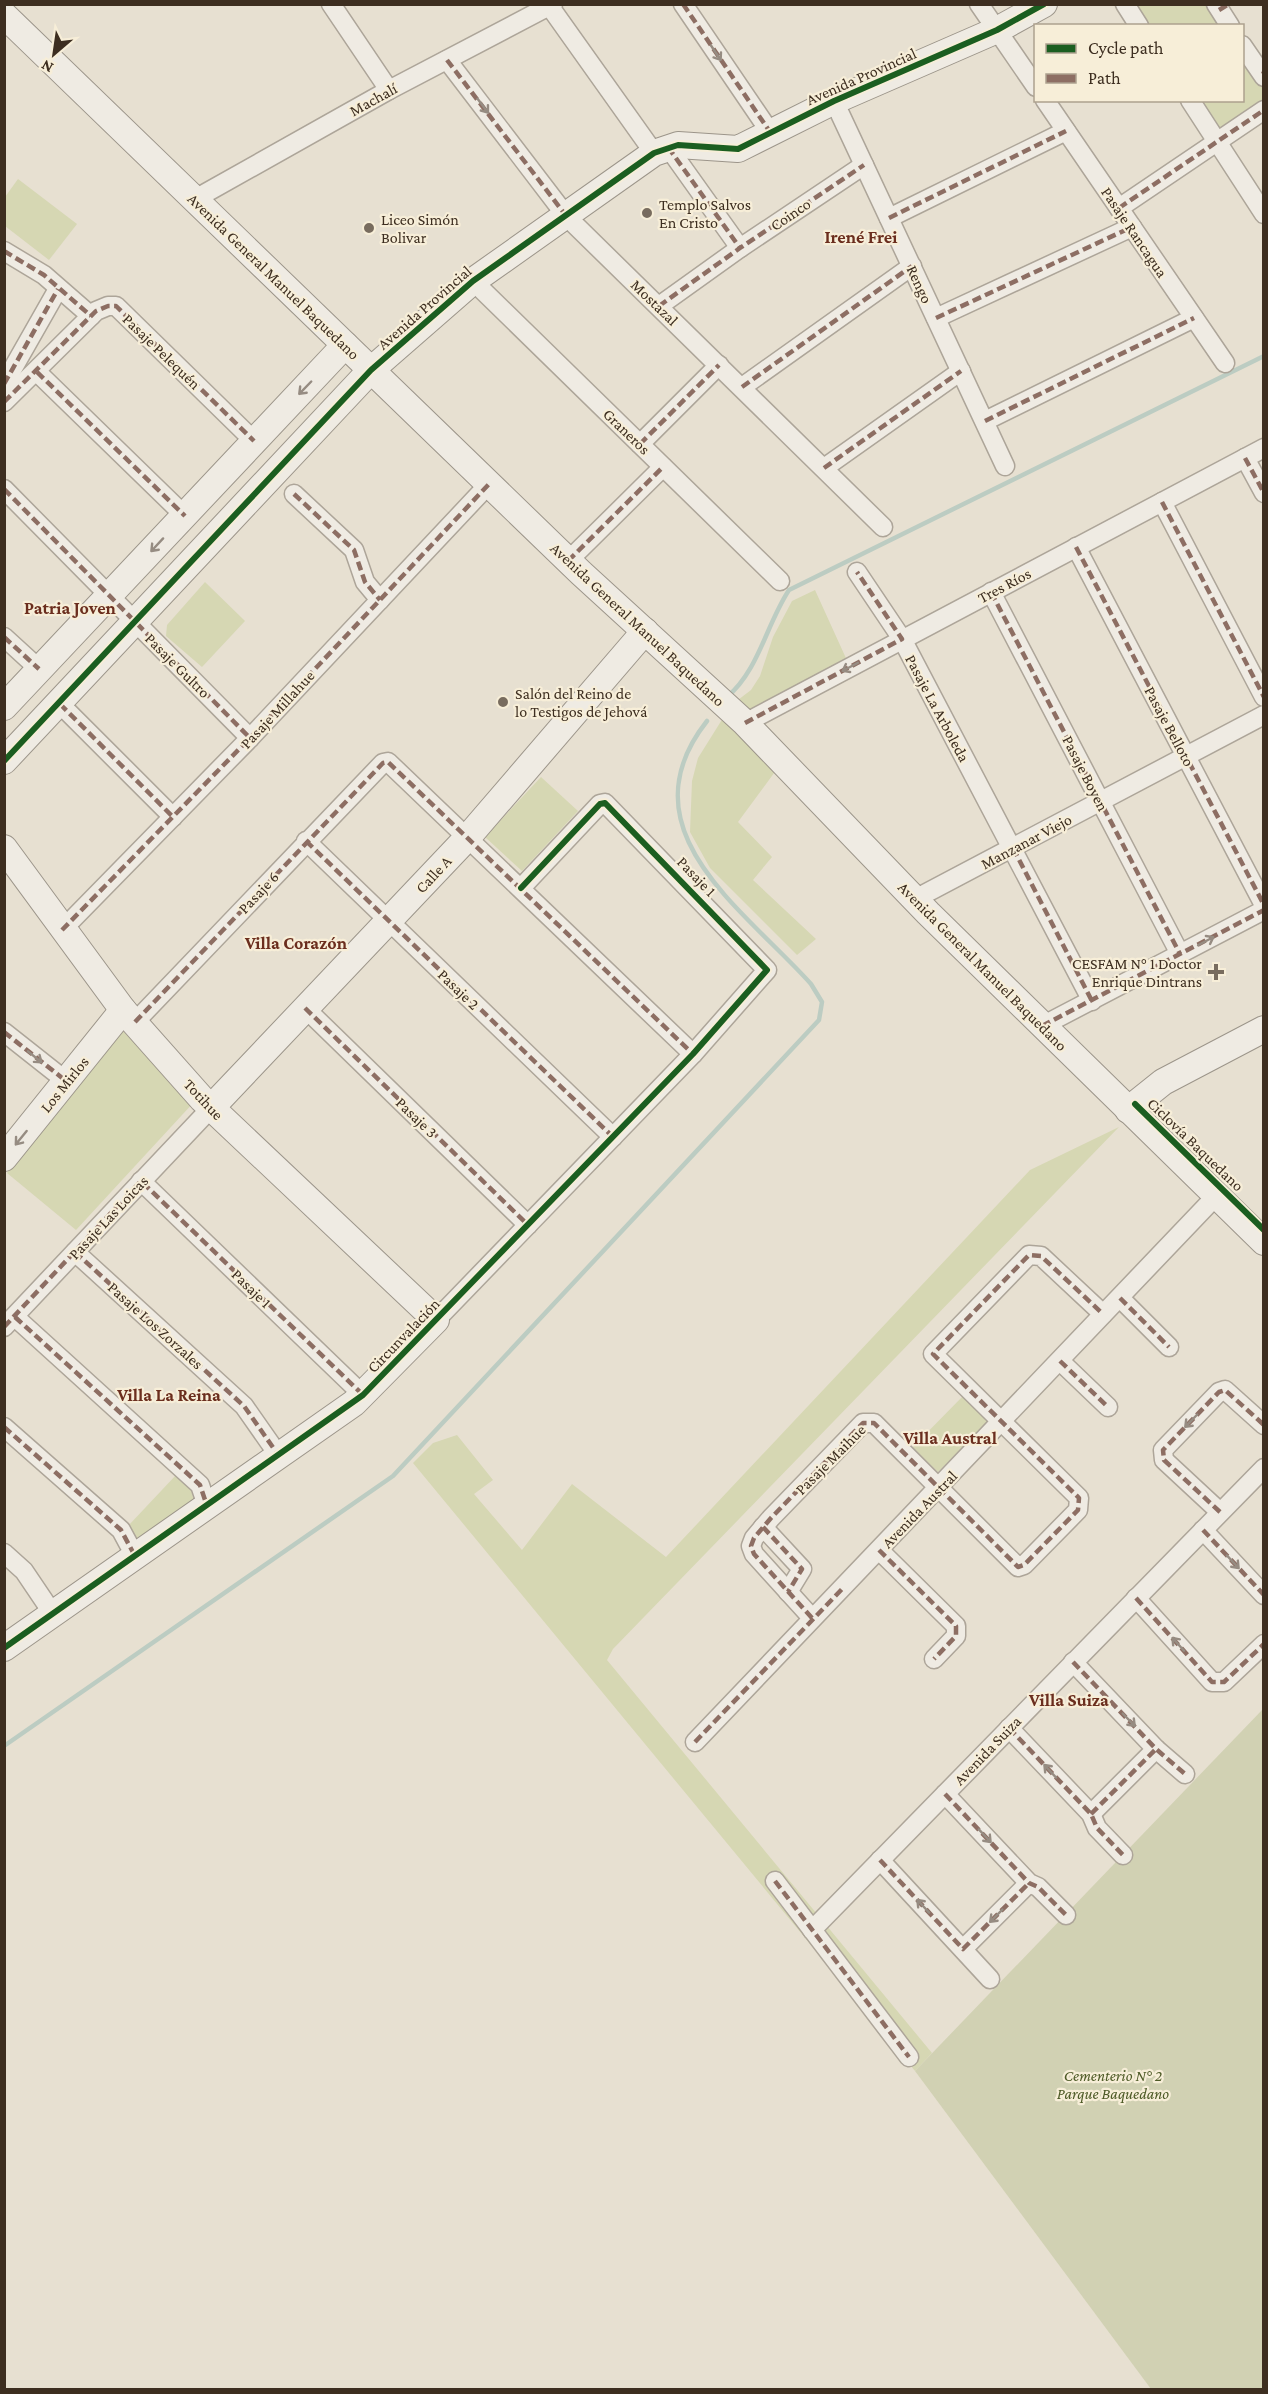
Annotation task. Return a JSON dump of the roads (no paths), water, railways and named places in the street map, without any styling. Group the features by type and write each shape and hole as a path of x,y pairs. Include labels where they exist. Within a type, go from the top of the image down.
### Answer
{"street":[{"path":"331,4 390,90"},
{"path":"683,4 770,132"},
{"path":"979,4 1034,86"},
{"path":"1125,4 1138,24"},
{"path":"550,5 661,150 740,248"},
{"name":"Machalí","path":"195,199 390,90 550,5"},
{"name":"Avenida Provincial","path":"4,761 136,624 371,370 473,281 661,150 678,146 732,151 834,101 997,30 1039,6"},
{"path":"1221,6 1229,24"},
{"name":"Avenida General Manuel Baquedano","path":"4,15 568,561 745,723 915,899 1263,1242"},
{"path":"1244,48 1263,75"},
{"name":"Mostazal","path":"447,60 567,217 883,527"},
{"name":"Rengo","path":"834,101 1005,466"},
{"name":"Pasaje Rancagua","path":"1046,102 1225,363"},
{"path":"1191,102 1263,214"},
{"path":"1119,208 1263,110"},
{"path":"889,218 1066,131"},
{"name":"Coinco","path":"659,306 740,248 864,165"},
{"path":"936,318 1132,228"},
{"path":"4,250 44,275 91,316 37,372 4,402"},
{"path":"742,387 912,266"},
{"name":"Graneros","path":"473,281 780,581"},
{"path":"4,384 58,289"},
{"name":"Pasaje Pelequén","path":"91,316 101,308 116,306 254,441"},
{"path":"985,421 1194,318"},
{"path":"4,707 345,345"},
{"path":"640,444 718,365"},
{"path":"824,468 961,371"},
{"path":"37,372 185,516"},
{"name":"Tres Ríos","path":"745,723 1263,448"},
{"path":"1245,458 1263,493"},
{"path":"568,561 663,467"},
{"name":"Pasaje Millahue","path":"62,930 250,738 489,484"},
{"name":"Pasaje Gultro","path":"4,489 250,738"},
{"path":"294,494 354,550 364,582 380,600"},
{"path":"1162,502 1263,697"},
{"name":"Pasaje Belloto","path":"1076,547 1263,905"},
{"name":"Pasaje La Arboleda","path":"857,572 902,639 1092,1000"},
{"name":"Pasaje Boyen","path":"991,592 1180,954"},
{"name":"Calle A","path":"211,1108 468,837 645,631"},
{"path":"4,637 39,669"},
{"path":"60,704 173,817"},
{"name":"Manzanar Viejo","path":"915,899 1263,715"},
{"name":"Pasaje 6","path":"129,1016 383,763 393,764 468,837"},
{"name":"Pasaje 1","path":"522,888 600,804 605,803 611,806 765,965 765,975"},
{"path":"468,837 693,1054"},
{"name":"Pasaje 2","path":"306,841 613,1137"},
{"name":"Totihue","path":"4,848 62,930 129,1016 211,1108 436,1320"},
{"path":"1042,1026 1263,910"},
{"name":"Circunvalación","path":"4,1648 363,1395 693,1054 765,975"},
{"name":"Pasaje 3","path":"305,1008 528,1225"},
{"name":"Los Mirlos","path":"4,1158 66,1081 129,1016"},
{"path":"1128,1110 1163,1082 1263,1029"},
{"path":"4,1032 66,1081"},
{"name":"Pasaje Las Loicas","path":"10,1322 211,1108"},
{"name":"Pasaje 1","path":"141,1181 363,1395"},
{"name":"Avenida Austral","path":"695,1742 1216,1196"},
{"name":"Pasaje Los Zorzales","path":"75,1252 244,1406 279,1456"},
{"path":"1001,1422 935,1358 935,1350 1029,1255 1041,1256 1103,1314"},
{"path":"1120,1298 1169,1347"},
{"path":"10,1322 200,1485 207,1506"},
{"path":"1060,1361 1108,1407"},
{"path":"1220,1512 1164,1460 1163,1450 1219,1392 1225,1390 1263,1425"},
{"name":"Pasaje Maihue","path":"767,1523 863,1423 868,1422 874,1423 1018,1567 1024,1565 1078,1510 1081,1503 1079,1498 1001,1422"},
{"path":"4,1427 121,1530 135,1556"},
{"name":"Avenida Suiza","path":"812,1930 1263,1468"},
{"path":"788,1592 802,1569 767,1523 751,1546 754,1554 788,1592 812,1618"},
{"path":"1203,1530 1263,1595"},
{"path":"879,1550 956,1626 956,1636 934,1659"},
{"path":"4,1553 24,1571 53,1614"},
{"path":"1137,1598 1212,1682 1219,1684 1263,1644"},
{"path":"1073,1662 1156,1749 1185,1774"},
{"path":"1009,1728 1091,1814 1097,1828 1123,1856"},
{"path":"1091,1814 1156,1749"},
{"path":"945,1794 1029,1883 1038,1887 1066,1914"},
{"path":"880,1860 990,1979"},
{"path":"775,1881 909,2057"},
{"path":"963,1949 1029,1883"}],"waterway":[{"path":"727,697 738,686 755,661 789,590 1264,356"},
{"path":"4,1746 393,1476 819,1020 822,1002 811,984 726,897 702,866 685,833 678,798 684,761 707,721"}],"place":[{"name":"Templo Salvos En Cristo","path":"647,213"},
{"name":"Liceo Simón Bolivar","path":"369,228"},
{"name":"Salón del Reino de lo Testigos de Jehová","path":"503,702"},
{"name":"CESFAM N° 1 Doctor Enrique Dintrans","path":"1216,972"}],"district":[{"name":"Irené Frei","path":"861,237"},
{"name":"Patria Joven","path":"70,608"},
{"name":"Villa Corazón","path":"296,943"},
{"name":"Villa La Reina","path":"169,1395"},
{"name":"Villa Austral","path":"950,1438"},
{"name":"Villa Suiza","path":"1069,1700"}],"park label":[{"name":"Cementerio N° 2 Parque Baquedano","path":"1113,2084"}]}
